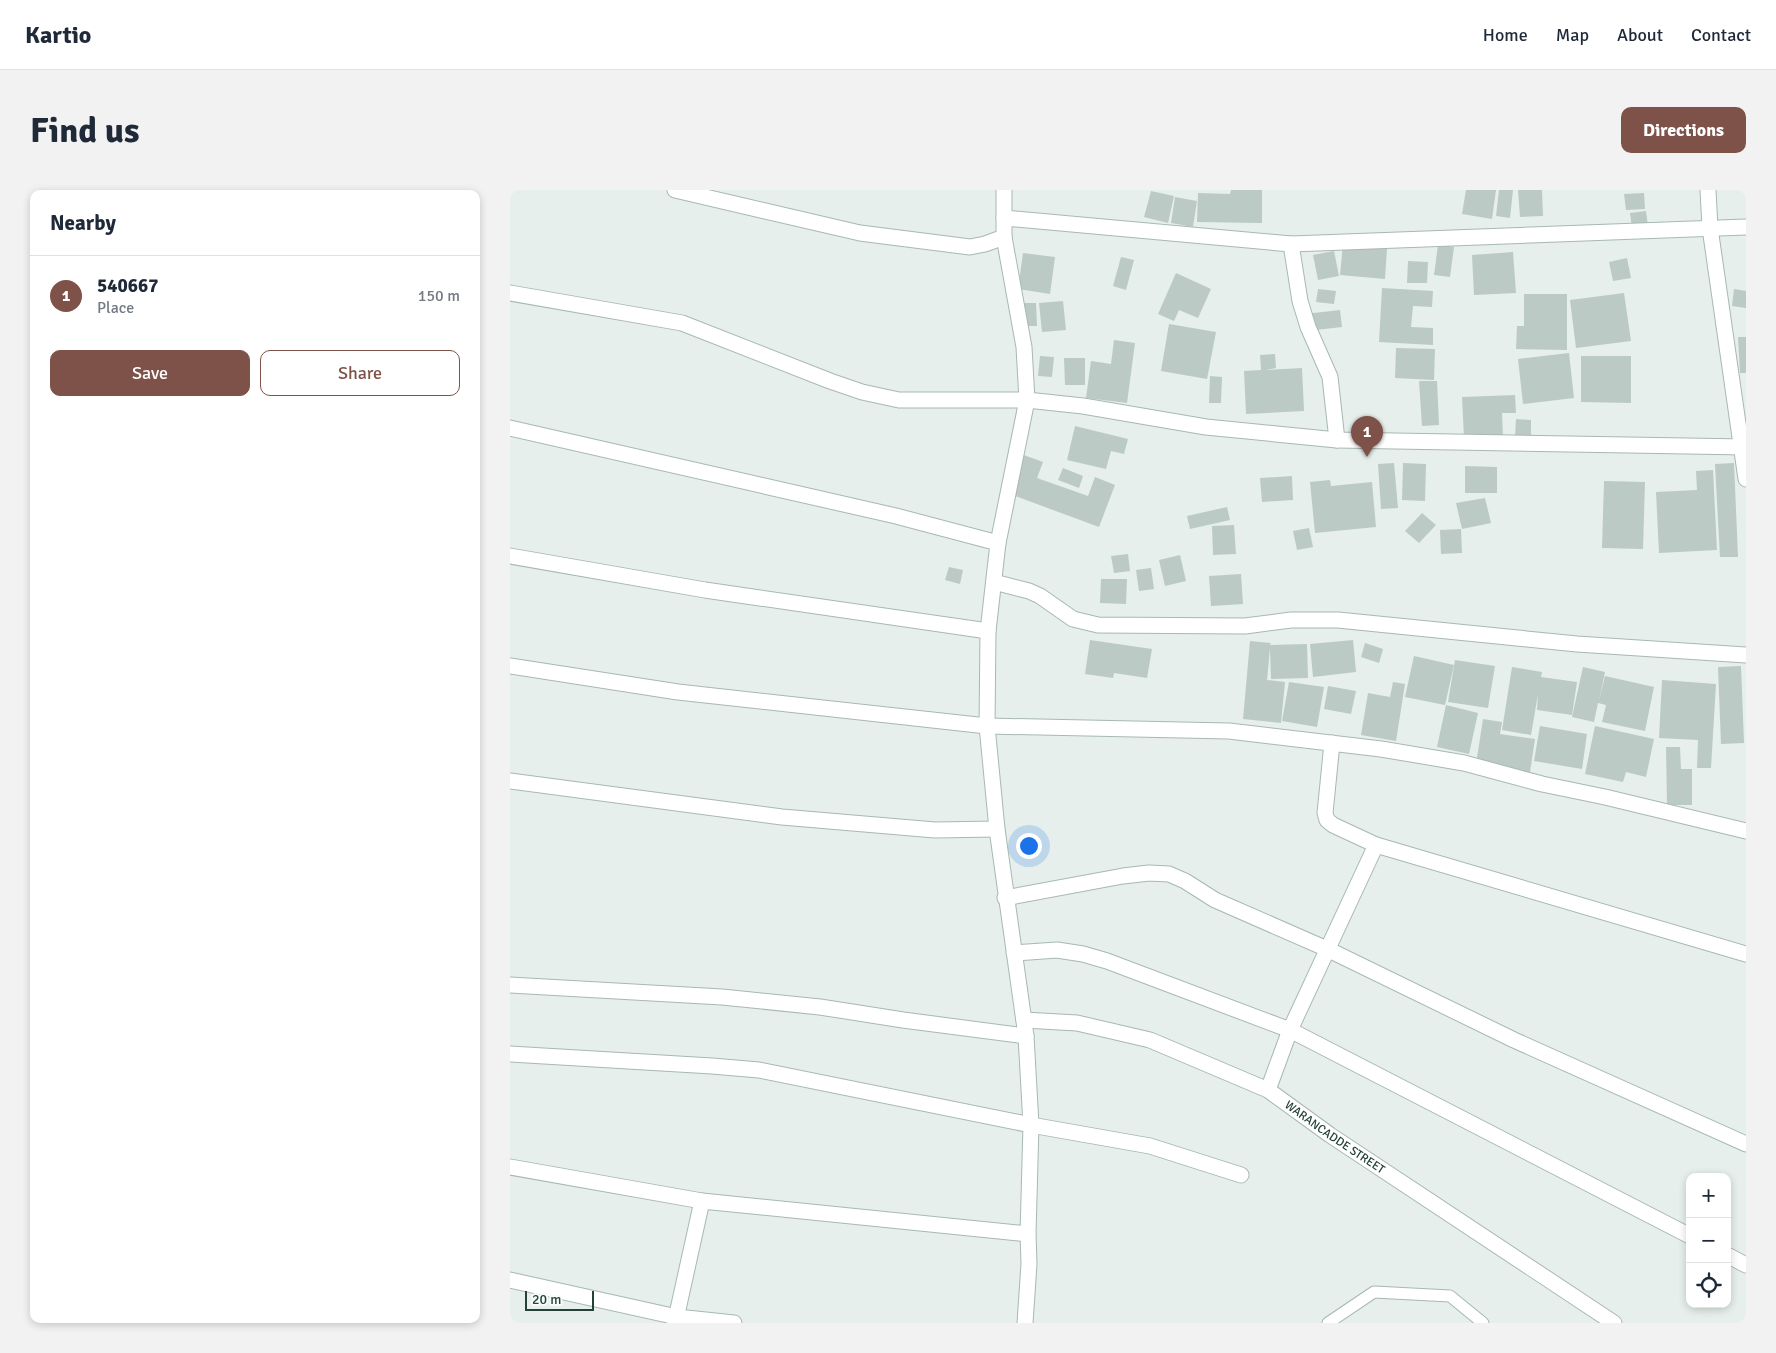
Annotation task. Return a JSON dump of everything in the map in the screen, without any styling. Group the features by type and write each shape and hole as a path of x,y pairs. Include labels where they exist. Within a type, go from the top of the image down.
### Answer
{"street":[{"path":"675,190 879,235 970,247 1004,237"},
{"path":"1004,190 1004,237 1024,347 1027,400 998,543 988,631 988,726 996,829 1026,1036 1031,1125 1029,1264 1025,1323"},
{"path":"1708,190 1710,228 1744,447 1746,479"},
{"path":"1004,218 1291,244 1746,227"},
{"path":"1291,244 1300,301 1308,327 1330,377 1337,440"},
{"path":"510,293 682,323 830,381 862,392 899,400 1027,400 1083,406 1206,427 1337,440 1744,447"},
{"path":"510,428 896,516 998,543"},
{"path":"510,556 705,590 988,631"},
{"path":"994,582 1029,591 1040,596 1073,619 1098,625 1245,626 1284,620 1338,620 1577,644 1746,655"},
{"path":"510,666 678,692 988,726 1229,731 1381,749 1464,762 1542,784 1614,799 1746,831"},
{"path":"1332,744 1325,813 1327,820 1333,825 1376,845 1746,954"},
{"path":"510,781 782,817 935,830 996,829"},
{"path":"1268,1090 1290,1030 1376,845"},
{"path":"1005,898 1123,876 1149,873 1169,874 1185,881 1215,900 1327,949 1514,1040 1746,1144"},
{"path":"1014,953 1057,950 1099,958 1290,1030 1686,1234"},
{"path":"510,985 722,997 820,1007 1026,1036"},
{"name":"WARANCADDE STREET","path":"1024,1020 1077,1023 1150,1040 1268,1090 1330,1135 1614,1323"},
{"path":"510,1054 759,1070 1031,1125 1150,1146 1241,1175"},
{"path":"510,1167 702,1201 1028,1234"},
{"path":"676,1320 702,1201"},
{"path":"1731,1257 1746,1265"},
{"path":"510,1280 676,1320 734,1323"}],"lane":[{"path":"1328,1323 1374,1292 1450,1296 1484,1323"}],"building":[{"path":"1231,190 1262,190 1262,223 1197,222 1198,193 1230,194"},
{"path":"1466,190 1496,190 1492,219 1462,214"},
{"path":"1499,190 1513,190 1510,218 1496,216"},
{"path":"1518,190 1542,190 1543,216 1520,217"},
{"path":"1151,191 1174,196 1168,223 1144,217"},
{"path":"1644,193 1645,209 1626,210 1624,194"},
{"path":"1175,197 1197,201 1193,227 1171,223"},
{"path":"1646,211 1648,226 1632,228 1630,213"},
{"path":"1343,244 1387,248 1385,279 1340,275"},
{"path":"1438,245 1454,247 1450,277 1434,275"},
{"path":"1334,251 1339,276 1318,280 1313,255"},
{"path":"1513,252 1516,293 1474,295 1472,255"},
{"path":"1023,253 1055,257 1050,294 1018,289"},
{"path":"1121,257 1134,260 1126,290 1113,286"},
{"path":"1627,258 1631,278 1613,281 1609,262"},
{"path":"1408,261 1428,262 1427,283 1407,283"},
{"path":"1176,273 1211,289 1198,318 1179,310 1174,321 1158,314"},
{"path":"1382,288 1433,291 1432,307 1413,306 1411,327 1433,328 1433,345 1379,342"},
{"path":"1318,289 1336,291 1334,304 1316,302"},
{"path":"1734,289 1746,291 1746,308 1732,306"},
{"path":"1624,293 1631,341 1576,348 1570,300"},
{"path":"1524,294 1567,294 1567,350 1516,349 1517,326 1524,326"},
{"path":"1063,301 1066,330 1042,332 1039,303"},
{"path":"1021,303 1036,303 1037,326 1021,326"},
{"path":"1340,310 1342,327 1307,331 1305,314"},
{"path":"1169,324 1216,332 1207,379 1161,371"},
{"path":"1738,337 1746,337 1746,373 1740,373"},
{"path":"1114,340 1135,343 1127,403 1086,398 1091,361 1111,364"},
{"path":"1396,348 1435,349 1434,380 1395,378"},
{"path":"1569,353 1574,398 1523,404 1518,359"},
{"path":"1275,354 1276,368 1266,370 1302,368 1304,411 1246,414 1244,371 1261,370 1260,355"},
{"path":"1040,356 1054,357 1052,377 1038,376"},
{"path":"1581,356 1631,356 1631,403 1581,402"},
{"path":"1064,358 1085,358 1085,385 1065,385"},
{"path":"1210,376 1222,377 1221,403 1209,403"},
{"path":"1419,381 1437,381 1439,425 1422,426"},
{"path":"1515,395 1516,413 1502,413 1503,437 1464,438 1462,397"},
{"path":"1516,419 1531,420 1531,436 1515,436"},
{"path":"1075,426 1128,439 1124,454 1111,451 1106,469 1067,460"},
{"path":"1021,454 1043,462 1037,478 1088,496 1095,477 1115,485 1099,527 1007,493"},
{"path":"1394,463 1398,508 1381,509 1378,464"},
{"path":"1403,463 1426,464 1425,501 1402,500"},
{"path":"1734,463 1738,557 1720,557 1715,464"},
{"path":"1465,466 1497,467 1497,493 1465,493"},
{"path":"1063,468 1083,476 1079,488 1058,480"},
{"path":"1713,470 1717,550 1659,553 1656,492 1697,490 1696,471"},
{"path":"1292,476 1293,500 1262,502 1260,478"},
{"path":"1330,480 1331,486 1372,482 1376,527 1315,533 1310,482"},
{"path":"1604,481 1645,482 1643,549 1602,548"},
{"path":"1485,498 1491,523 1462,529 1456,503"},
{"path":"1227,507 1230,520 1190,529 1187,516"},
{"path":"1422,513 1436,525 1419,543 1405,531"},
{"path":"1234,525 1236,554 1213,555 1212,526"},
{"path":"1309,528 1313,547 1297,550 1293,531"},
{"path":"1461,529 1462,553 1441,554 1440,530"},
{"path":"1128,554 1130,571 1114,573 1111,556"},
{"path":"1180,555 1186,581 1165,586 1159,560"},
{"path":"949,567 963,570 960,584 945,580"},
{"path":"1151,568 1154,589 1139,591 1136,570"},
{"path":"1241,574 1243,604 1211,606 1209,576"},
{"path":"1101,579 1127,579 1126,604 1100,603"},
{"path":"1090,640 1152,649 1147,678 1114,673 1113,678 1085,674"},
{"path":"1353,640 1356,672 1313,677 1310,644"},
{"path":"1250,641 1271,643 1270,645 1307,644 1308,678 1271,679 1270,648 1267,680 1285,682 1281,723 1243,719"},
{"path":"1365,643 1383,649 1379,663 1361,657"},
{"path":"1414,656 1454,665 1445,705 1405,697"},
{"path":"1455,660 1495,666 1488,708 1448,702"},
{"path":"1741,666 1744,743 1721,744 1718,667"},
{"path":"1512,667 1542,672 1541,677 1577,682 1572,715 1537,710 1538,694 1531,735 1502,730"},
{"path":"1583,667 1605,672 1599,701 1605,676 1654,687 1645,731 1602,722 1606,705 1598,703 1594,722 1572,717"},
{"path":"1662,680 1716,684 1711,768 1697,768 1698,740 1659,738"},
{"path":"1289,682 1324,687 1317,727 1282,721"},
{"path":"1393,682 1405,684 1396,741 1361,735 1368,693 1390,697"},
{"path":"1328,686 1356,691 1351,714 1324,709"},
{"path":"1446,705 1478,713 1469,754 1437,747"},
{"path":"1483,719 1502,722 1500,734 1535,739 1530,772 1476,764"},
{"path":"1540,726 1587,734 1582,769 1534,761"},
{"path":"1595,726 1654,739 1646,777 1626,772 1623,782 1585,774"},
{"path":"1666,747 1680,747 1681,769 1692,769 1692,805 1667,805"}],"place":[{"name":"540667","path":"1367,457"}]}
